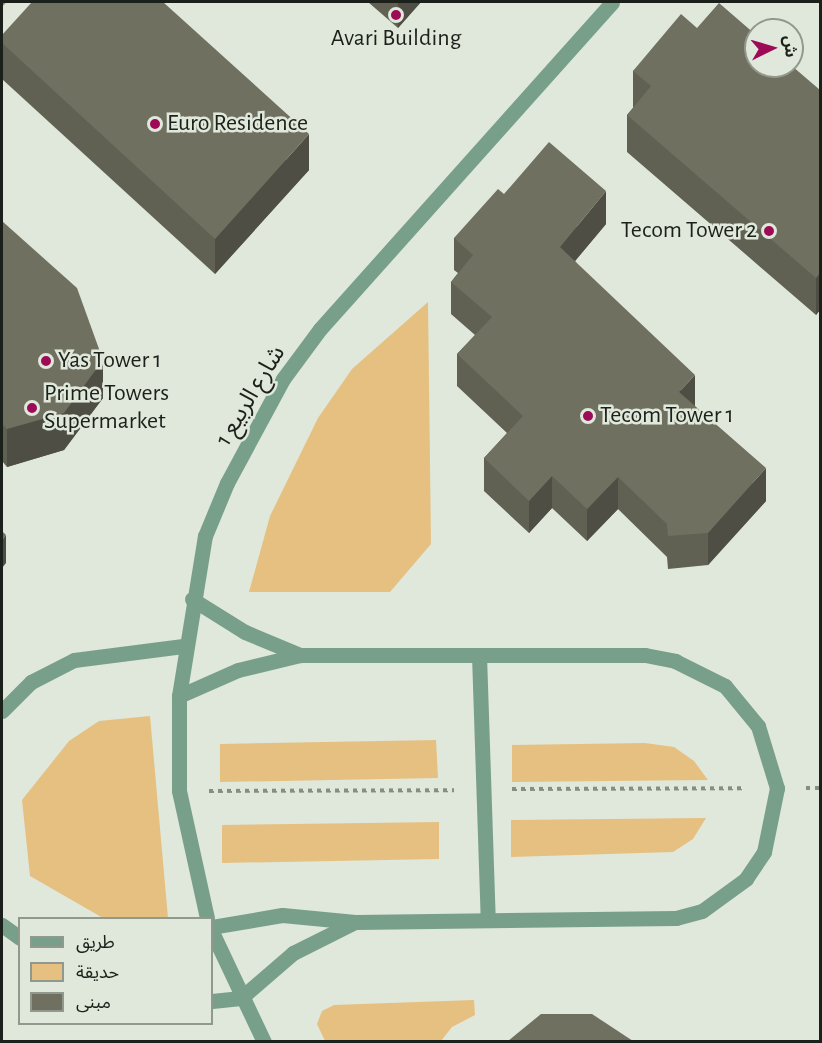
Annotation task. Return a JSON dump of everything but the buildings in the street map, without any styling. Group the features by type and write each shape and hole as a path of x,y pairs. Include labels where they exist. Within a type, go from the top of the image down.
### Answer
{"street":[{"name":"شارع الربيع 1","path":"207,917 179,791 179,696 183,646 209,525 283,379 360,282 612,2"},
{"path":"192,598 244,632 300,656"},
{"path":"2,711 31,682 74,660 183,646"},
{"path":"478,655 488,920"},
{"path":"179,696 238,670 300,656 645,655 702,672 724,686 758,726 777,788 764,852 739,885 702,911 676,918 355,922 282,915 213,927"},
{"path":"213,1000 241,998 293,953 355,922"},
{"path":"2,925 18,937"},
{"path":"213,934 241,998 264,1041"}],"green space":[{"path":"428,302 431,544 390,592 249,592 270,516 318,418 352,369"},
{"path":"150,716 168,917 101,917 30,876 22,800 69,741 99,721"},
{"path":"436,740 438,778 220,782 220,744"},
{"path":"645,743 674,747 694,761 708,780 512,782 512,745"},
{"path":"706,818 693,839 673,852 511,857 511,820"},
{"path":"439,822 439,859 222,863 222,825"},
{"path":"474,1000 475,1015 452,1027 441,1041 325,1041 317,1024 322,1011 334,1005"}],"place":[{"name":"Avari Building","path":"396,15"},
{"name":"Euro Residence","path":"155,124"},
{"name":"Tecom Tower 2","path":"769,231"},
{"name":"Yas Tower 1","path":"46,361"},
{"name":"Prime Towers Supermarket","path":"32,408"},
{"name":"Tecom Tower 1","path":"588,416"}]}
